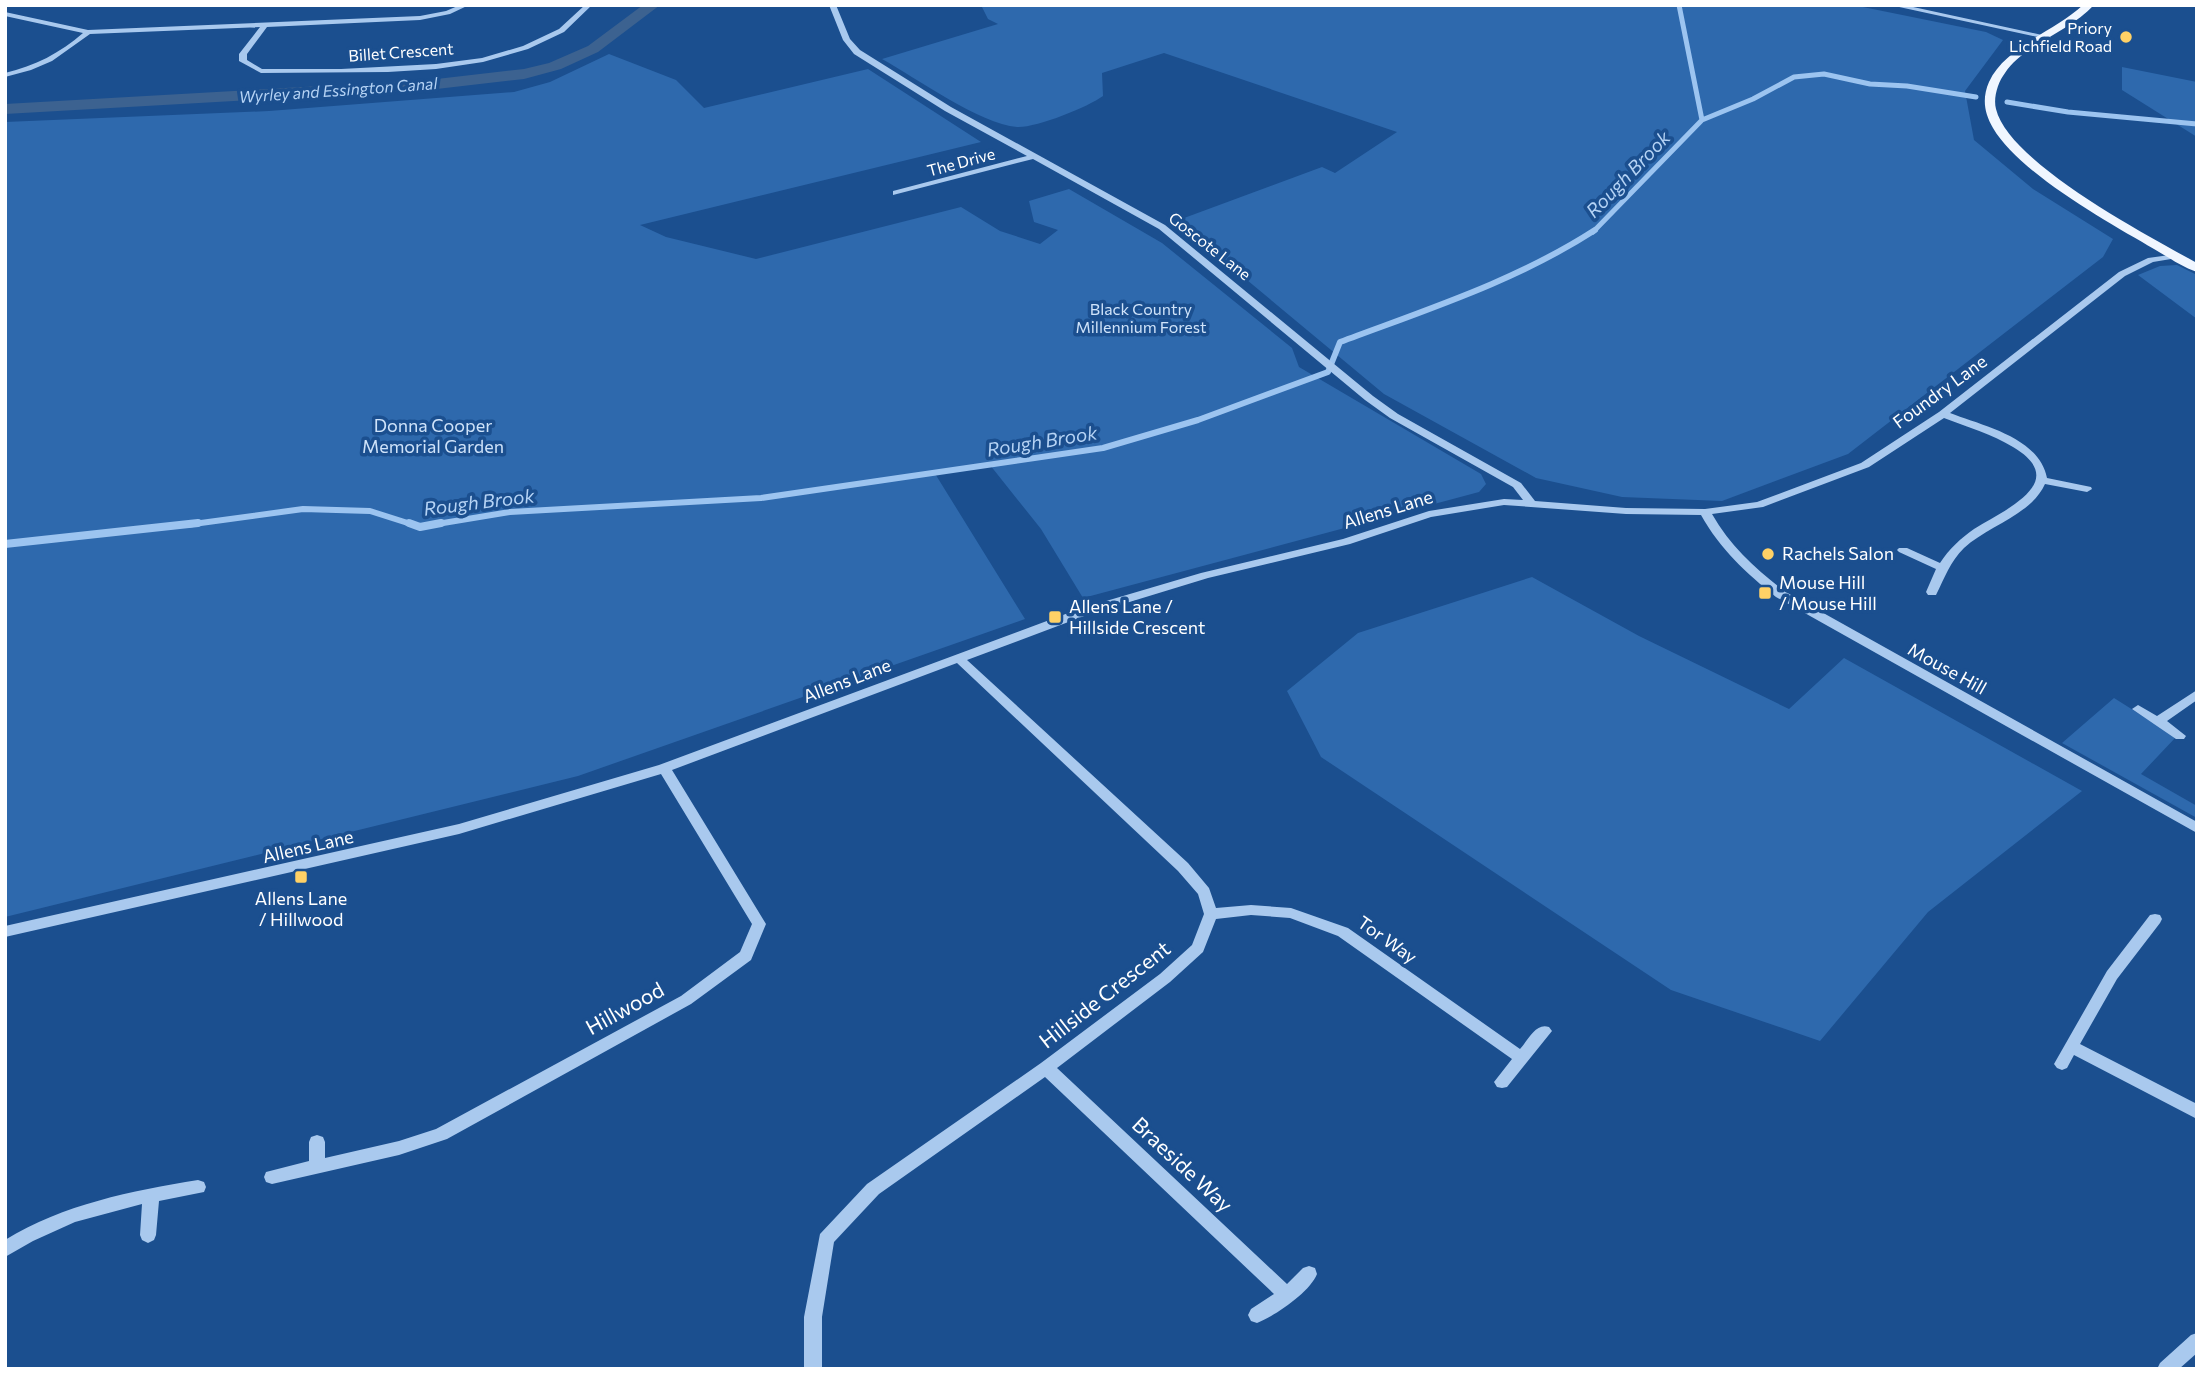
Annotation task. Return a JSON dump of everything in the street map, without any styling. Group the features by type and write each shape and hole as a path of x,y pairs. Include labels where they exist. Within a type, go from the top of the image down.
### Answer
{"main road":[{"path":"2089,5 2047,37 2009,61 1995,81 1990,109 2008,142 2080,198 2197,268"}],"street":[{"path":"5,14 88,32 420,19 448,13 466,5"},
{"name":"Billet Crescent","path":"264,26 243,54 243,61 249,67 261,71 406,69 509,54 560,33 589,5"},
{"name":"Goscote Lane","path":"832,5 847,40 859,54 947,109 1162,227 1394,416 1517,485 1530,502"},
{"path":"1893,5 2047,37"},
{"path":"5,75 64,54 88,32"},
{"name":"The Drive","path":"896,193 1033,157"},
{"name":"Foundry Lane","path":"1704,512 1759,505 1810,488 1865,465 1943,414 2122,274 2151,260 2174,256"},
{"path":"1932,592 1940,567 1969,538 2037,495 2043,480 2040,468 2028,452 2008,440 1943,414"},
{"path":"2043,480 2087,489"},
{"name":"Allens Lane","path":"5,932 459,830 664,768 1083,612 1205,575 1346,542 1429,514 1504,502 1626,511 1704,512"},
{"name":"Mouse Hill","path":"1704,512 1718,538 1739,562 1780,594 2197,828"},
{"path":"1903,550 1940,567"},
{"path":"958,658 1182,867 1204,892 1211,914"},
{"path":"2157,722 2197,694"},
{"path":"2137,709 2180,736"},
{"name":"Hillwood","path":"272,1177 399,1148 442,1134 686,1000 746,956 759,924 664,768"},
{"name":"Tor Way","path":"1211,914 1251,910 1291,913 1343,932 1521,1057"},
{"name":"Hillside Crescent","path":"813,1369 813,1317 825,1239 873,1189 1046,1068 1165,978 1198,948 1211,914"},
{"path":"2062,1064 2112,975 2155,919"},
{"path":"1502,1082 1544,1031"},
{"path":"2071,1046 2197,1112"},
{"name":"Braeside Way","path":"1046,1068 1287,1295"},
{"path":"317,1142 317,1166"},
{"path":"5,1249 35,1228 56,1220 151,1195 198,1187"},
{"path":"148,1235 151,1195"},
{"path":"1256,1315 1287,1295 1309,1274"},
{"path":"2166,1369 2197,1341"}],"green space":[{"path":"981,5 1853,5 1986,32 2003,40 1965,91 1974,140 2033,189 2113,239 2103,257 1848,454 1722,501 1622,497 1536,478 1384,394 1176,221 1322,167 1335,173 1397,132 1164,53 1102,73 1103,96 1086,106 1049,121 1017,127 985,118 967,109 882,59 998,24 988,19"},
{"path":"609,54 676,80 704,108 868,69 981,142 640,225 666,237 756,259 961,207 1000,231 1040,244 1058,230 1034,222 1029,201 1069,189 1162,243 1292,348 1299,367 1481,474 1486,484 1479,492 1083,598 1041,529 990,465 934,472 1025,619 578,776 5,917 5,122 269,111 514,92 550,82"},
{"path":"2122,67 2197,82 2197,137 2122,90"},
{"path":"2177,265 2197,275 2197,319 2138,275 2160,266"},
{"path":"1532,577 1639,636 1789,709 1844,658 2082,791 1928,912 1820,1041 1671,990 1321,757 1287,691 1358,633"},
{"path":"2114,698 2176,737 2141,774 2197,806 2197,818 2062,743"}],"waterway":[{"name":"Wyrley and Essington Canal","path":"5,109 428,85 524,74 555,66 593,49 653,5"},
{"path":"1679,5 1702,120"},
{"name":"Rough Brook","path":"1702,120 1753,99 1794,77 1824,74 1870,84 1907,86 1976,97"},
{"name":"Rough Brook","path":"2007,102 2068,112 2197,124"},
{"name":"Rough Brook","path":"1595,230 1702,120"},
{"name":"Rough Brook","path":"431,525 510,512 761,498 1103,448 1198,420 1328,372 1340,342 1439,306 1503,279 1595,230"},
{"name":"Rough Brook","path":"186,525 303,509 370,511 414,525"},
{"name":"Rough Brook","path":"5,544 198,523"},
{"name":"Rough Brook","path":"409,523 420,527 441,523"}],"place":[{"name":"Priory Lichfield Road","path":"2126,37"},
{"name":"Rachels Salon","path":"1768,554"},
{"name":"Mouse Hill / Mouse Hill","path":"1765,593"},
{"name":"Allens Lane / Hillside Crescent","path":"1055,617"},
{"name":"Allens Lane / Hillwood","path":"301,877"}],"park label":[{"name":"Black Country Millennium Forest","path":"1141,318"},
{"name":"Donna Cooper Memorial Garden","path":"433,436"}]}
